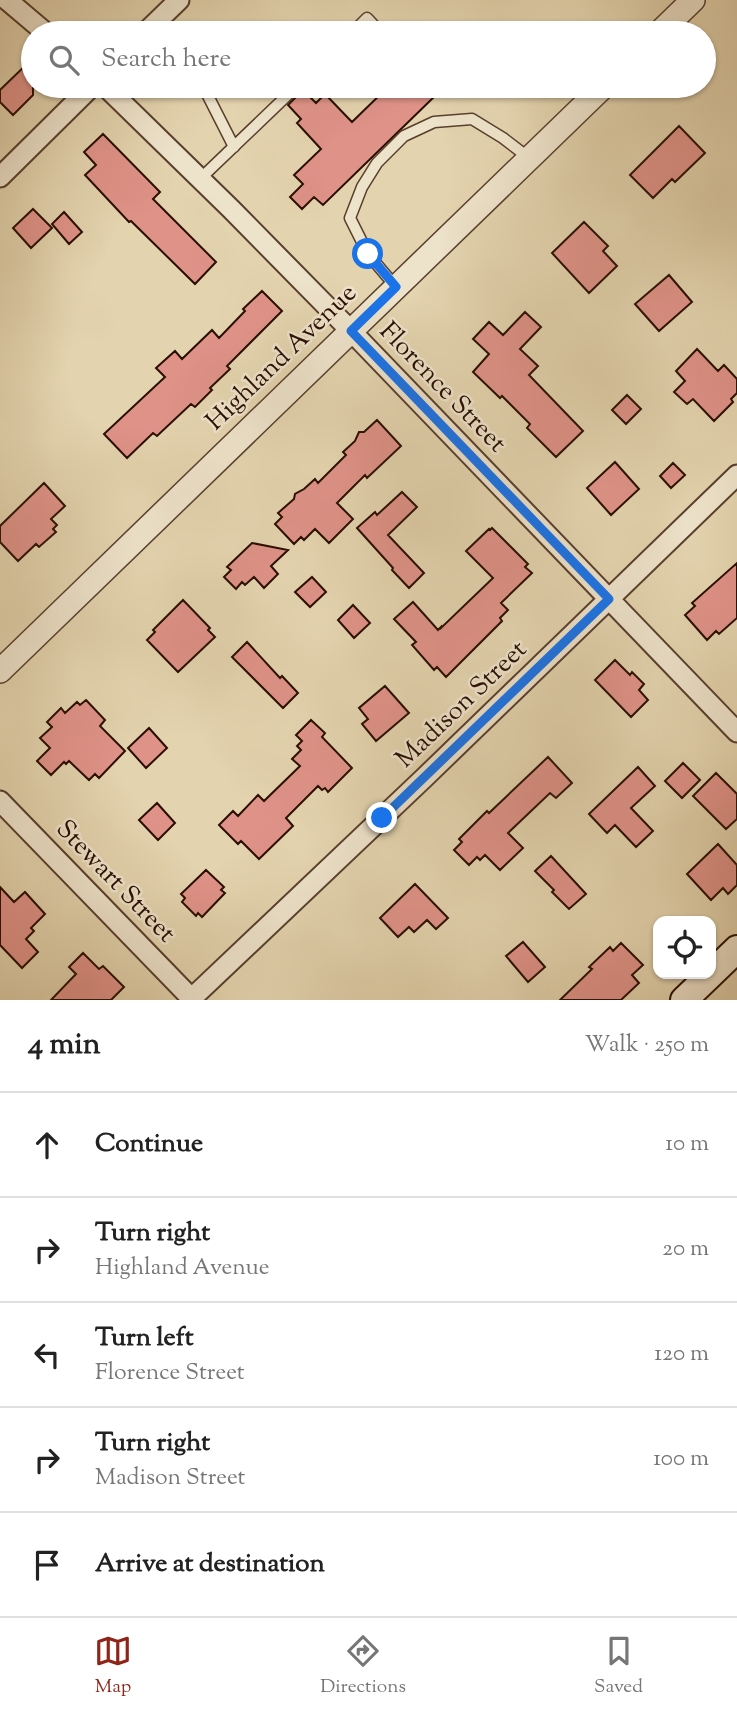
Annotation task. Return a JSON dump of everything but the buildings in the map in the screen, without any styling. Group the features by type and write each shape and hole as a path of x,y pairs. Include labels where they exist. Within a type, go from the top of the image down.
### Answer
{"main road":[{"path":"684,1000 737,949"}],"street":[{"path":"7,0 32,21"},
{"path":"157,21 179,0"},
{"path":"671,21 693,0"},
{"path":"0,177 81,98"},
{"name":"Florence Street","path":"117,98 351,331 737,732"},
{"name":"Highland Avenue","path":"0,671 592,98"},
{"name":"Madison Street","path":"192,1000 737,475"},
{"name":"Stewart Street","path":"0,801 192,1000"}],"lane":[{"path":"209,98 234,147"},
{"path":"200,179 285,98"},
{"path":"396,287 368,254 350,218 362,187 377,163 404,136 434,122 472,119 529,158"}],"route":[{"path":"368,254 396,287 351,331 609,599 382,818"}]}
